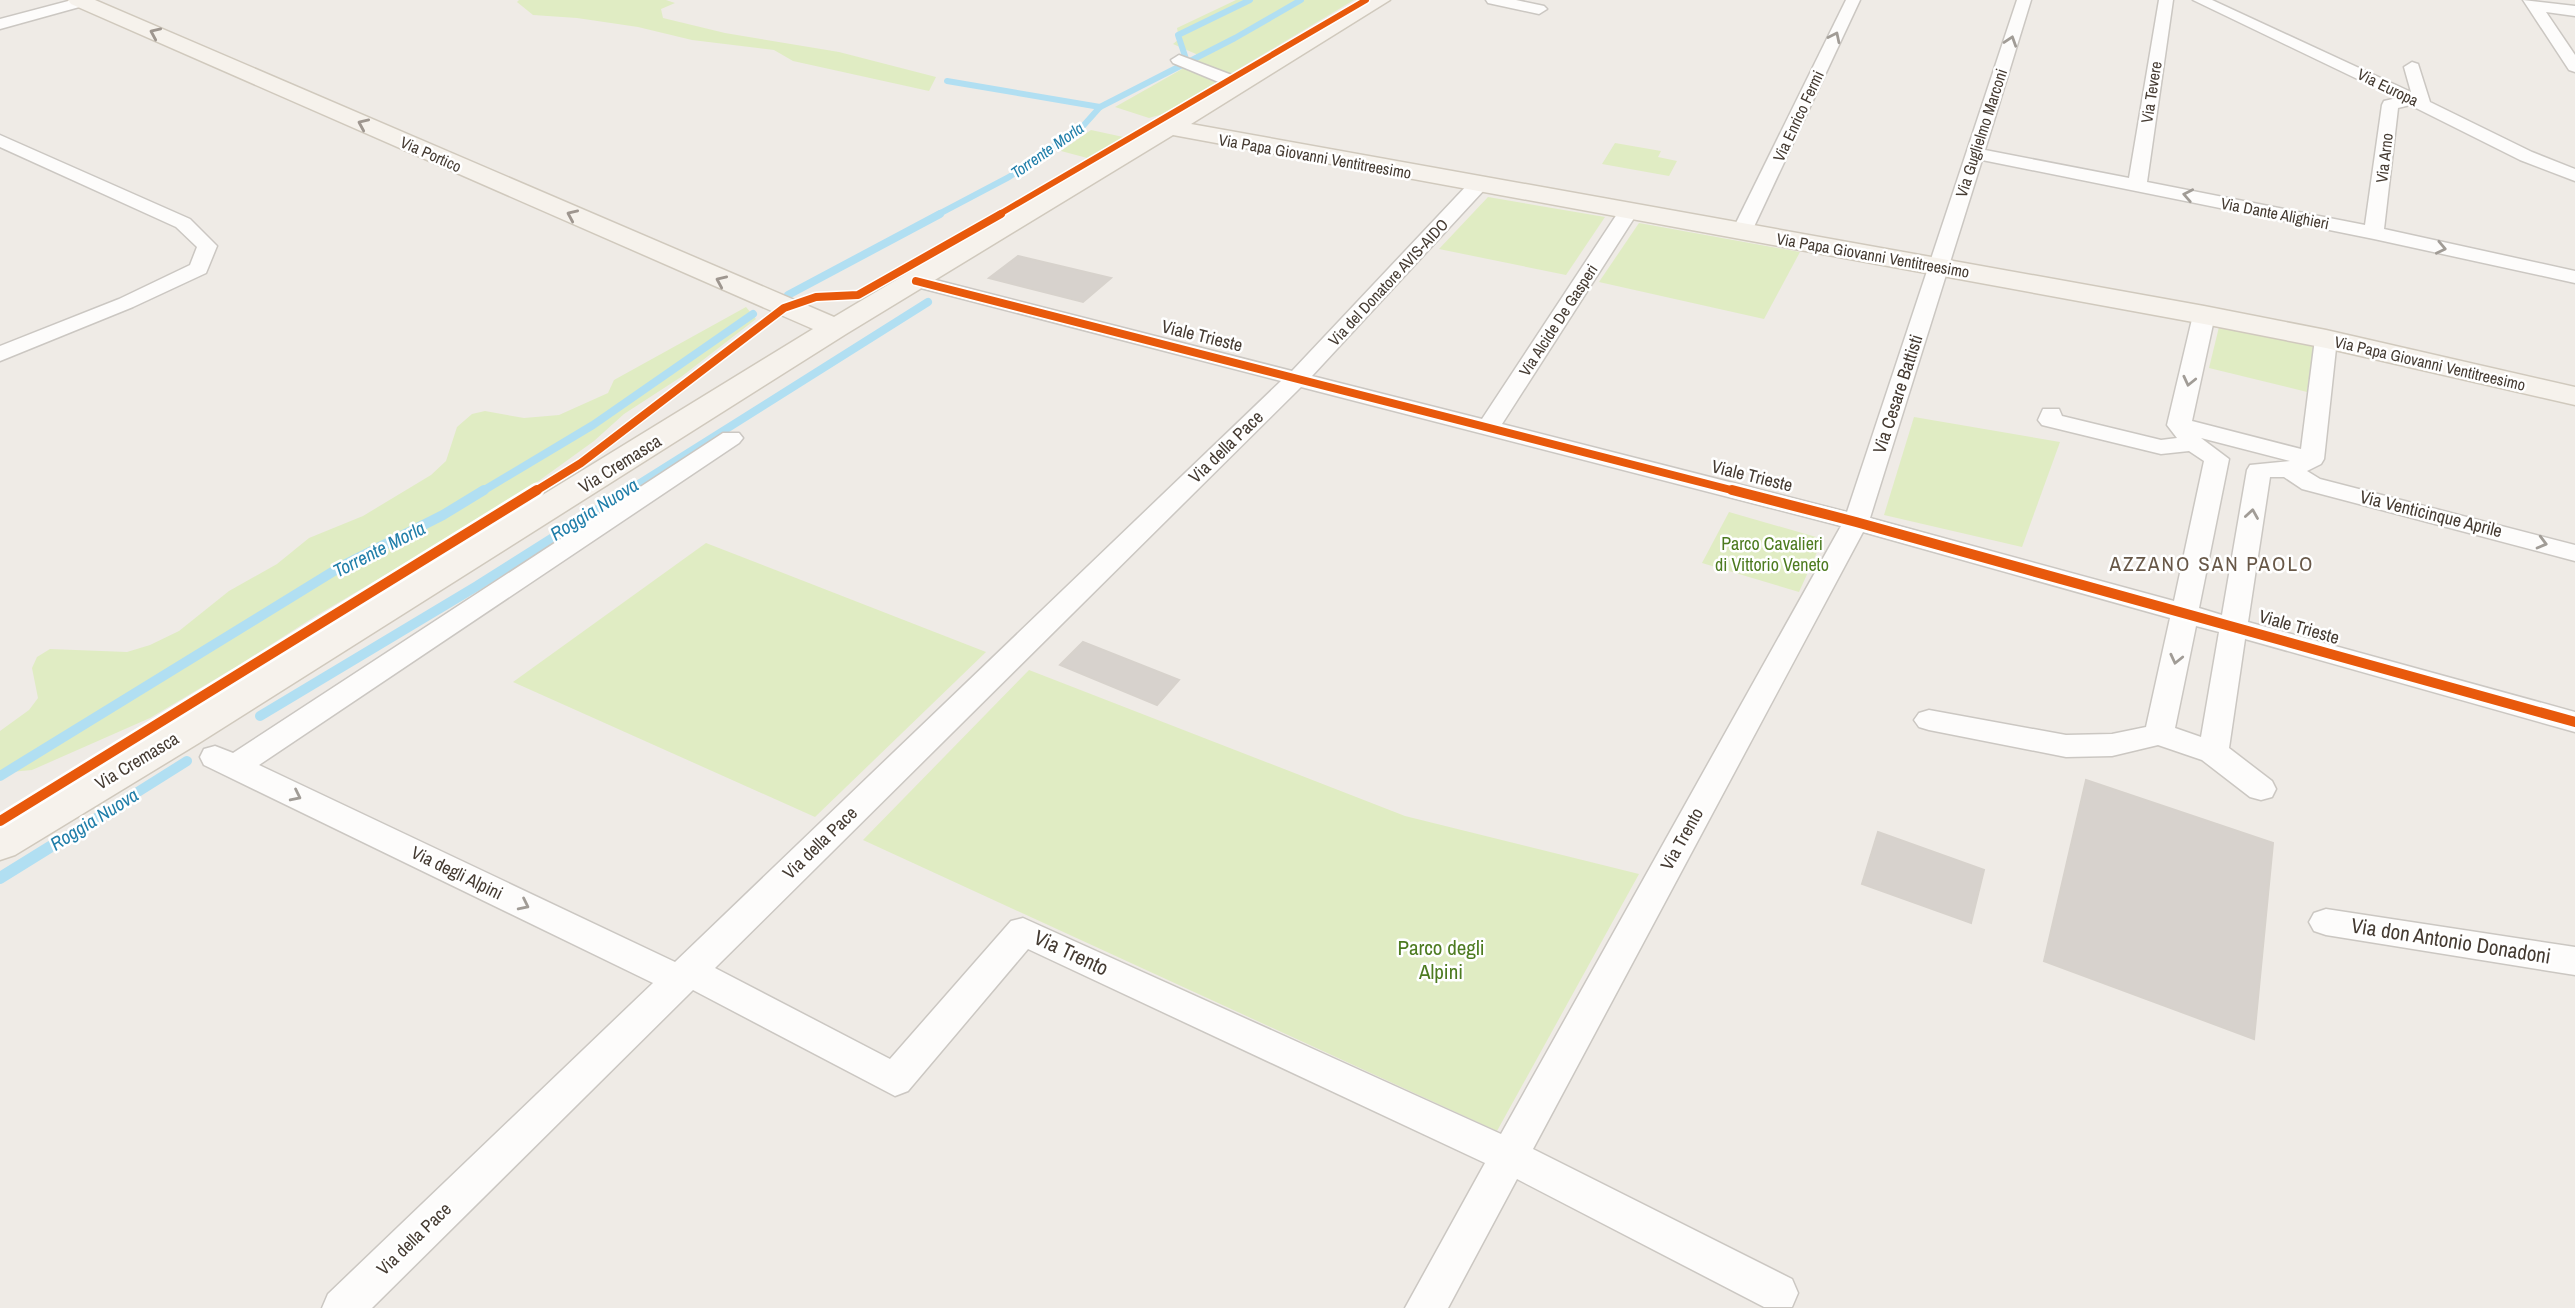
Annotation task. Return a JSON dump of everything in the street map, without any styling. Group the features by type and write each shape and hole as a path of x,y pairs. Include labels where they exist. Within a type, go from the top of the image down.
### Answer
{"main road":[{"name":"Via Portico","path":"79,0 784,308 836,328"},
{"name":"Via Cremasca","path":"0,843 197,725 836,328 1380,0"},
{"name":"Via Papa Giovanni Ventitreesimo","path":"1169,127 2204,315 2326,339 2575,396"},
{"name":"Via Portico","path":"784,308 819,309 887,298"}],"street":[{"path":"0,24 78,4 79,0"},
{"path":"1493,0 1539,9"},
{"name":"Via Enrico Fermi","path":"1742,231 1853,0"},
{"name":"Via Guglielmo Marconi","path":"1938,267 2024,0"},
{"name":"Via Tevere","path":"2137,185 2166,0"},
{"name":"Via Europa","path":"2200,0 2526,156 2575,175"},
{"path":"2532,3 2575,11"},
{"path":"2532,3 2575,67"},
{"path":"2247,22 2260,17 2260,8"},
{"path":"1180,60 1239,84"},
{"path":"2412,67 2417,102"},
{"name":"Via Arno","path":"2374,233 2390,104 2417,102"},
{"path":"0,140 183,223 207,246 199,268 126,303 0,354"},
{"name":"Via Dante Alighieri","path":"1974,153 2374,233 2575,277"},
{"name":"Via del Donatore AVIS-AIDO","path":"1297,378 1478,185"},
{"name":"Via Alcide De Gasperi","path":"1488,427 1628,212"},
{"name":"Via Cesare Battisti","path":"1856,522 1938,267"},
{"name":"Viale Trieste","path":"916,281 1856,522 2575,722"},
{"path":"2186,434 2204,315"},
{"path":"2300,465 2326,339"},
{"name":"Via della Pace","path":"343,1308 1297,378"},
{"path":"2051,414 2050,420 2161,447 2186,434 2300,465"},
{"path":"2186,434 2217,459 2259,470 2300,465"},
{"name":"Via degli Alpini","path":"685,975 225,762 415,646 731,438"},
{"path":"2159,734 2187,614 2217,459"},
{"name":"Via Venticinque Aprile","path":"2300,465 2311,484 2575,553"},
{"path":"2213,752 2259,470"},
{"name":"Via Trento","path":"1426,1308 1856,522"},
{"path":"1929,720 2066,746 2112,745 2159,734 2213,752 2261,789"},
{"name":"Via don Antonio Donadoni","path":"2326,922 2575,961"},
{"name":"Via Trento","path":"685,975 895,1080 1023,931 1509,1156 1778,1293"}],"green space":[{"path":"666,0 675,3 661,9 663,18 725,33 839,52 936,77 929,91 793,61 774,50 692,40 638,27 577,18 533,15 517,2"},
{"path":"1236,0 1354,0 1163,114 1149,118 1115,107 1198,60 1196,54 1173,44 1179,39 1177,28"},
{"path":"1091,130 1128,138 1091,159 1061,151"},
{"path":"1615,143 1661,151 1658,157 1677,161 1669,176 1602,164"},
{"path":"1488,197 1605,217 1566,275 1439,249"},
{"path":"1639,223 1800,252 1764,319 1599,282"},
{"path":"746,307 756,319 681,377 624,414 594,441 485,516 150,718 32,770 0,773 0,731 29,710 38,698 32,668 37,657 50,649 127,652 150,645 179,631 229,591 277,564 309,538 363,516 431,475 446,461 457,427 472,414 485,411 524,418 559,415 608,393 614,380"},
{"path":"2219,327 2314,345 2307,392 2209,368"},
{"path":"1914,417 2060,442 2022,547 1884,515"},
{"name":"Parco Cavalieri di Vittorio Veneto","path":"1729,512 1823,539 1799,592 1702,563"},
{"path":"706,543 986,652 815,817 513,682"},
{"name":"Parco degli Alpini","path":"1029,670 1405,816 1639,874 1497,1131 863,840"}],"building":[{"path":"1018,256 1111,278 1083,302 989,278"},
{"path":"1083,642 1179,680 1157,705 1060,665"},
{"path":"2086,780 2273,843 2254,1039 2044,961"},
{"path":"1878,832 1984,870 1971,923 1862,884"}],"waterway":[{"name":"Roggia Nuova","path":"1186,59 1178,35 1250,0"},
{"name":"Torrente Morla","path":"1100,107 1235,38 1301,0"},
{"path":"947,81 1100,107"},
{"name":"Torrente Morla","path":"937,215 1009,177 1083,126 1100,107"},
{"name":"Torrente Morla","path":"788,295 940,214"},
{"name":"Roggia Nuova","path":"626,492 928,302"},
{"name":"Torrente Morla","path":"481,492 593,425 753,314"},
{"name":"Torrente Morla","path":"0,776 342,566 443,515 484,490"},
{"name":"Roggia Nuova","path":"260,716 477,586 629,490"},
{"name":"Roggia Nuova","path":"47,849 187,761"},
{"name":"Roggia Nuova","path":"0,878 50,847"}],"cycle path":[{"path":"0,821 581,463 784,308 816,297 858,295 1148,130 1366,0"},
{"path":"916,281 1856,522 2575,722"}],"district":[{"name":"AZZANO SAN PAOLO","path":"2212,564"}]}
